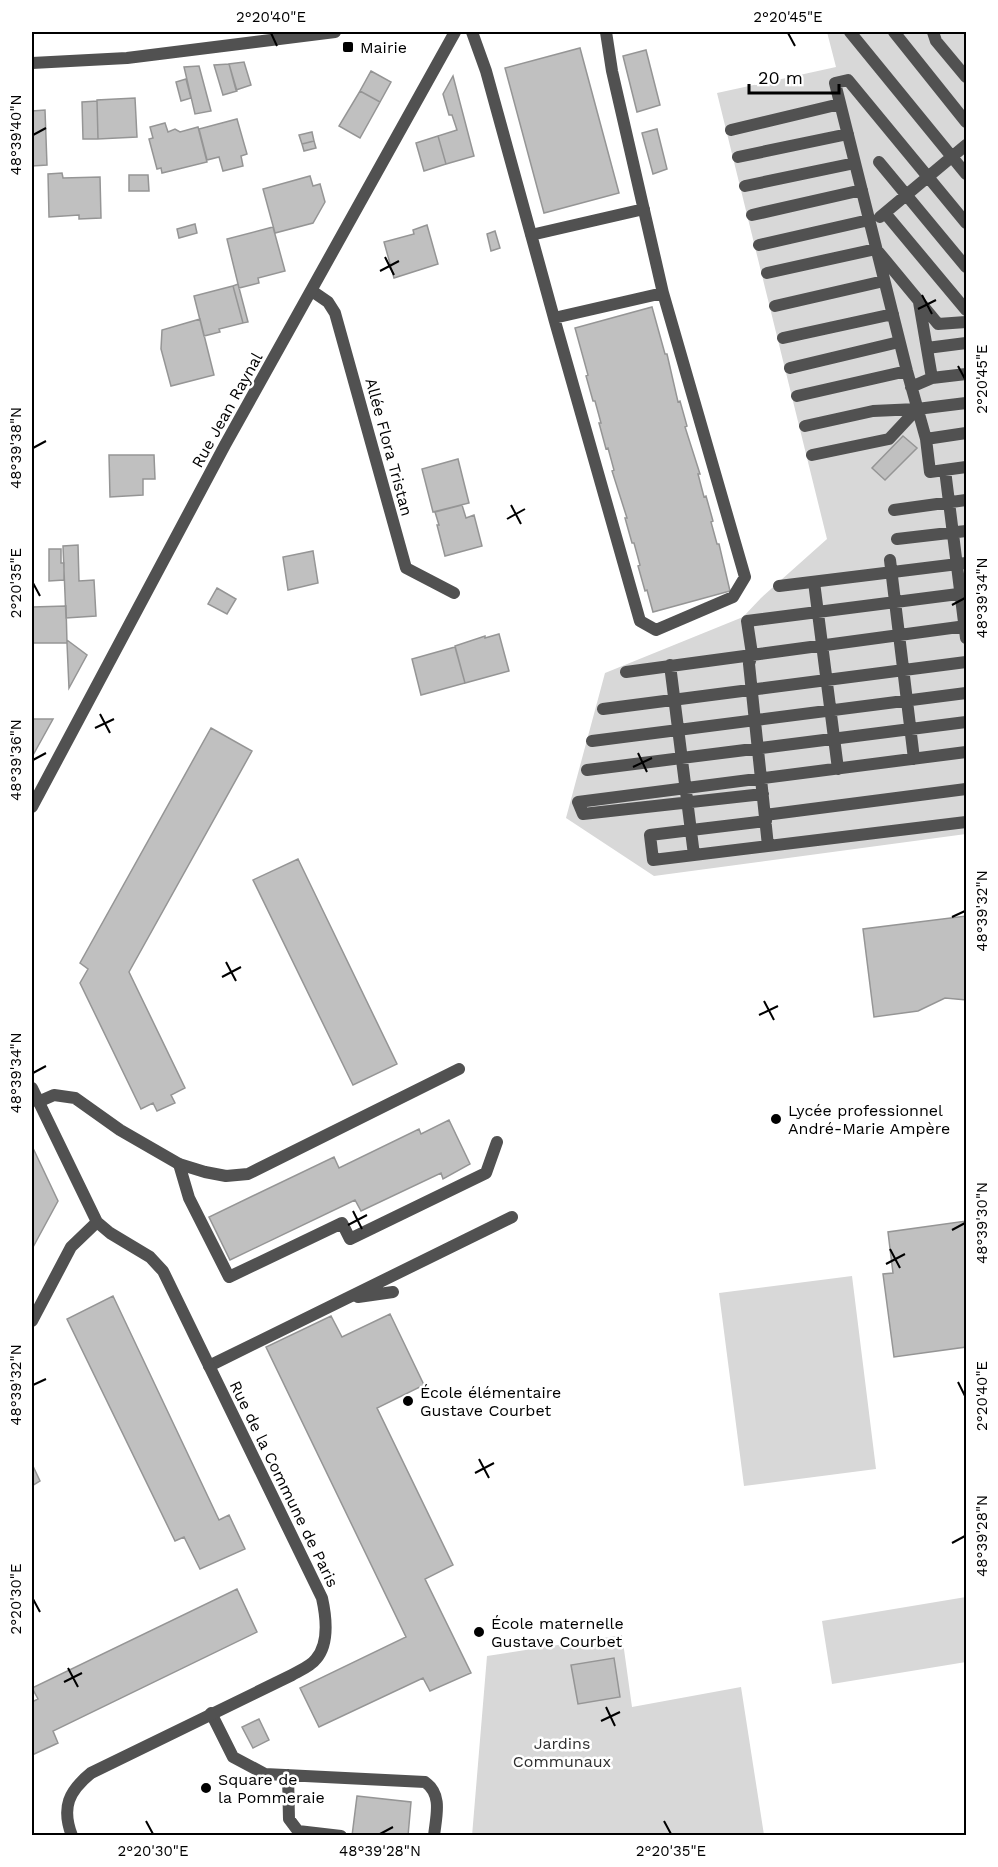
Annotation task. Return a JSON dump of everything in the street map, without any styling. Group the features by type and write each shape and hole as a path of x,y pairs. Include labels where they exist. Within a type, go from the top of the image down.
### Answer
{"street":[{"path":"32,63 127,58 335,32"},
{"name":"Rue Jean Raynal","path":"32,807 225,445 455,32"},
{"path":"472,32 486,71 640,621 656,630 733,597 745,577 663,293 612,71 606,32"},
{"path":"850,32 966,174"},
{"path":"894,32 966,122"},
{"path":"933,32 936,41 966,77"},
{"path":"966,223 848,80 835,83 899,342 926,439 930,472 966,467"},
{"path":"731,130 840,104"},
{"path":"738,157 848,134"},
{"path":"759,245 870,223 966,145"},
{"path":"879,162 966,267"},
{"path":"745,186 855,163"},
{"path":"752,215 862,190"},
{"path":"531,235 644,209"},
{"path":"885,213 966,310"},
{"path":"767,273 876,249"},
{"path":"876,249 938,324 966,322"},
{"path":"775,306 884,281"},
{"name":"Allée Flora Tristan","path":"312,291 328,302 335,313 406,568 454,593"},
{"path":"554,318 663,293"},
{"path":"919,300 932,378"},
{"path":"783,338 893,314"},
{"path":"790,368 899,342"},
{"path":"927,348 966,344"},
{"path":"797,396 907,371"},
{"path":"911,387 932,378 966,374"},
{"path":"805,426 873,411 966,403"},
{"path":"812,454 889,440 917,409"},
{"path":"926,439 966,433"},
{"path":"626,672 899,634 966,630 962,563 953,532 945,470"},
{"path":"894,510 966,501"},
{"path":"897,539 966,531"},
{"path":"779,586 814,582 891,566 962,563"},
{"path":"891,566 914,759"},
{"path":"814,582 838,768"},
{"path":"768,846 749,664 752,654 747,621 964,594"},
{"path":"603,709 966,662"},
{"path":"670,665 694,855"},
{"path":"592,741 966,693"},
{"path":"587,770 966,722"},
{"path":"763,794 583,814 578,802 966,752"},
{"path":"966,789 650,835 653,860 966,822"},
{"path":"38,1102 54,1095 75,1098 120,1130 179,1164 226,1176 248,1174 459,1069"},
{"name":"Rue de la Commune de Paris","path":"32,1088 97,1222 110,1233 150,1257 163,1271 322,1598 326,1618 325,1639 316,1659 292,1675 91,1773 80,1782 68,1802 68,1824 72,1836"},
{"path":"179,1164 189,1198 229,1277 342,1223 350,1239 486,1173 497,1142"},
{"path":"209,1366 512,1217"},
{"path":"32,1321 71,1247 97,1222"},
{"path":"347,1298 393,1292"},
{"path":"211,1713 233,1757 265,1774 425,1782 432,1787 438,1798 434,1836"},
{"path":"288,1775 289,1820 298,1831 341,1836"}],"green space":[{"path":"827,32 966,32 966,834 654,876 566,818 605,673 743,617 827,539 717,93 836,67"},
{"path":"852,1276 876,1469 744,1486 719,1293"},
{"path":"966,1597 966,1662 832,1684 822,1621"},
{"name":"Jardins Communaux","path":"622,1635 632,1707 741,1687 764,1835 472,1836 487,1656"}],"building":[{"path":"580,48 619,193 544,213 505,68"},
{"path":"646,50 660,105 637,112 623,56"},
{"path":"244,62 251,85 236,90 229,64"},
{"path":"229,64 237,91 223,95 214,65"},
{"path":"199,66 211,111 195,114 184,67"},
{"path":"371,71 391,82 380,102 360,91"},
{"path":"453,76 474,156 446,164 438,136 457,130 452,115 449,115 443,94"},
{"path":"186,79 191,98 181,101 176,82"},
{"path":"360,91 380,102 360,138 339,126"},
{"path":"135,98 137,137 98,139 97,100"},
{"path":"97,101 98,139 83,139 82,102"},
{"path":"45,110 47,165 32,166 32,111"},
{"path":"237,119 247,154 241,156 243,166 223,171 219,157 207,160 199,129"},
{"path":"165,123 168,132 175,129 180,132 198,127 207,162 162,173 161,168 157,169 149,139 153,138 150,127"},
{"path":"657,129 667,169 653,174 642,133"},
{"path":"312,132 314,141 302,144 299,135"},
{"path":"438,136 446,164 424,171 416,143"},
{"path":"314,141 316,148 304,151 302,144"},
{"path":"62,173 63,178 100,177 101,218 79,219 79,215 49,217 48,174"},
{"path":"129,175 148,175 149,191 129,191"},
{"path":"310,176 313,186 320,184 325,202 313,223 275,233 263,189"},
{"path":"195,224 197,233 179,238 177,229"},
{"path":"427,225 438,264 394,278 384,242 414,234 413,230"},
{"path":"273,227 285,271 258,278 259,283 239,288 227,239"},
{"path":"495,231 500,248 491,251 487,234"},
{"path":"238,284 248,322 243,323 233,286"},
{"path":"233,286 243,323 219,329 220,332 204,336 194,296"},
{"path":"652,307 665,354 667,354 678,402 680,401 687,426 685,427 713,521 711,522 717,544 719,544 730,591 653,612 638,566 640,565 612,471 614,470 608,448 606,449 575,328"},
{"path":"200,319 214,375 171,386 161,349 162,330"},
{"path":"903,436 917,448 885,480 872,468"},
{"path":"109,455 154,455 155,479 143,479 143,495 110,497"},
{"path":"458,459 469,503 433,512 422,469"},
{"path":"462,505 466,518 474,515 482,546 445,556 435,512"},
{"path":"78,545 79,581 94,580 96,616 66,618 63,546"},
{"path":"49,549 61,549 64,580 49,581"},
{"path":"313,551 318,583 288,590 283,557"},
{"path":"217,588 236,599 227,614 208,604"},
{"path":"66,606 67,643 32,643 32,607"},
{"path":"499,634 509,671 465,683 455,646"},
{"path":"67,640 87,655 69,688 67,643"},
{"path":"455,647 465,683 421,695 412,659"},
{"path":"32,719 53,719 32,757"},
{"path":"211,728 252,751 129,972 185,1088 171,1095 175,1103 157,1111 153,1103 141,1109 80,983 88,969 80,963"},
{"path":"298,859 397,1064 353,1085 253,880"},
{"path":"966,916 966,1000 945,998 918,1011 874,1017 863,929"},
{"path":"449,1120 470,1164 443,1179 441,1173 361,1211 355,1200 230,1260 209,1217 334,1157 339,1168 419,1129 421,1134"},
{"path":"32,1146 58,1201 32,1249"},
{"path":"966,1221 966,1347 894,1357 883,1274 893,1273 888,1232"},
{"path":"113,1296 219,1520 229,1515 245,1549 200,1569 184,1537 175,1541 67,1319"},
{"path":"390,1314 424,1385 377,1408 453,1565 425,1579 471,1673 430,1691 423,1678 319,1727 300,1688 406,1637 266,1347 331,1316 342,1337"},
{"path":"32,1464 40,1481 32,1486"},
{"path":"237,1589 257,1632 53,1731 58,1743 32,1755 32,1702 38,1699 32,1688"},
{"path":"614,1658 620,1697 578,1704 571,1665"},
{"path":"259,1719 269,1740 253,1748 242,1727"},
{"path":"357,1796 411,1802 408,1836 352,1836"}],"place":[{"name":"Mairie","path":"348,47"},
{"name":"Lycée professionnel André-Marie Ampère","path":"776,1119"},
{"name":"École élémentaire Gustave Courbet","path":"408,1401"},
{"name":"École maternelle Gustave Courbet","path":"479,1632"},
{"name":"Square de la Pommeraie","path":"206,1788"}]}
